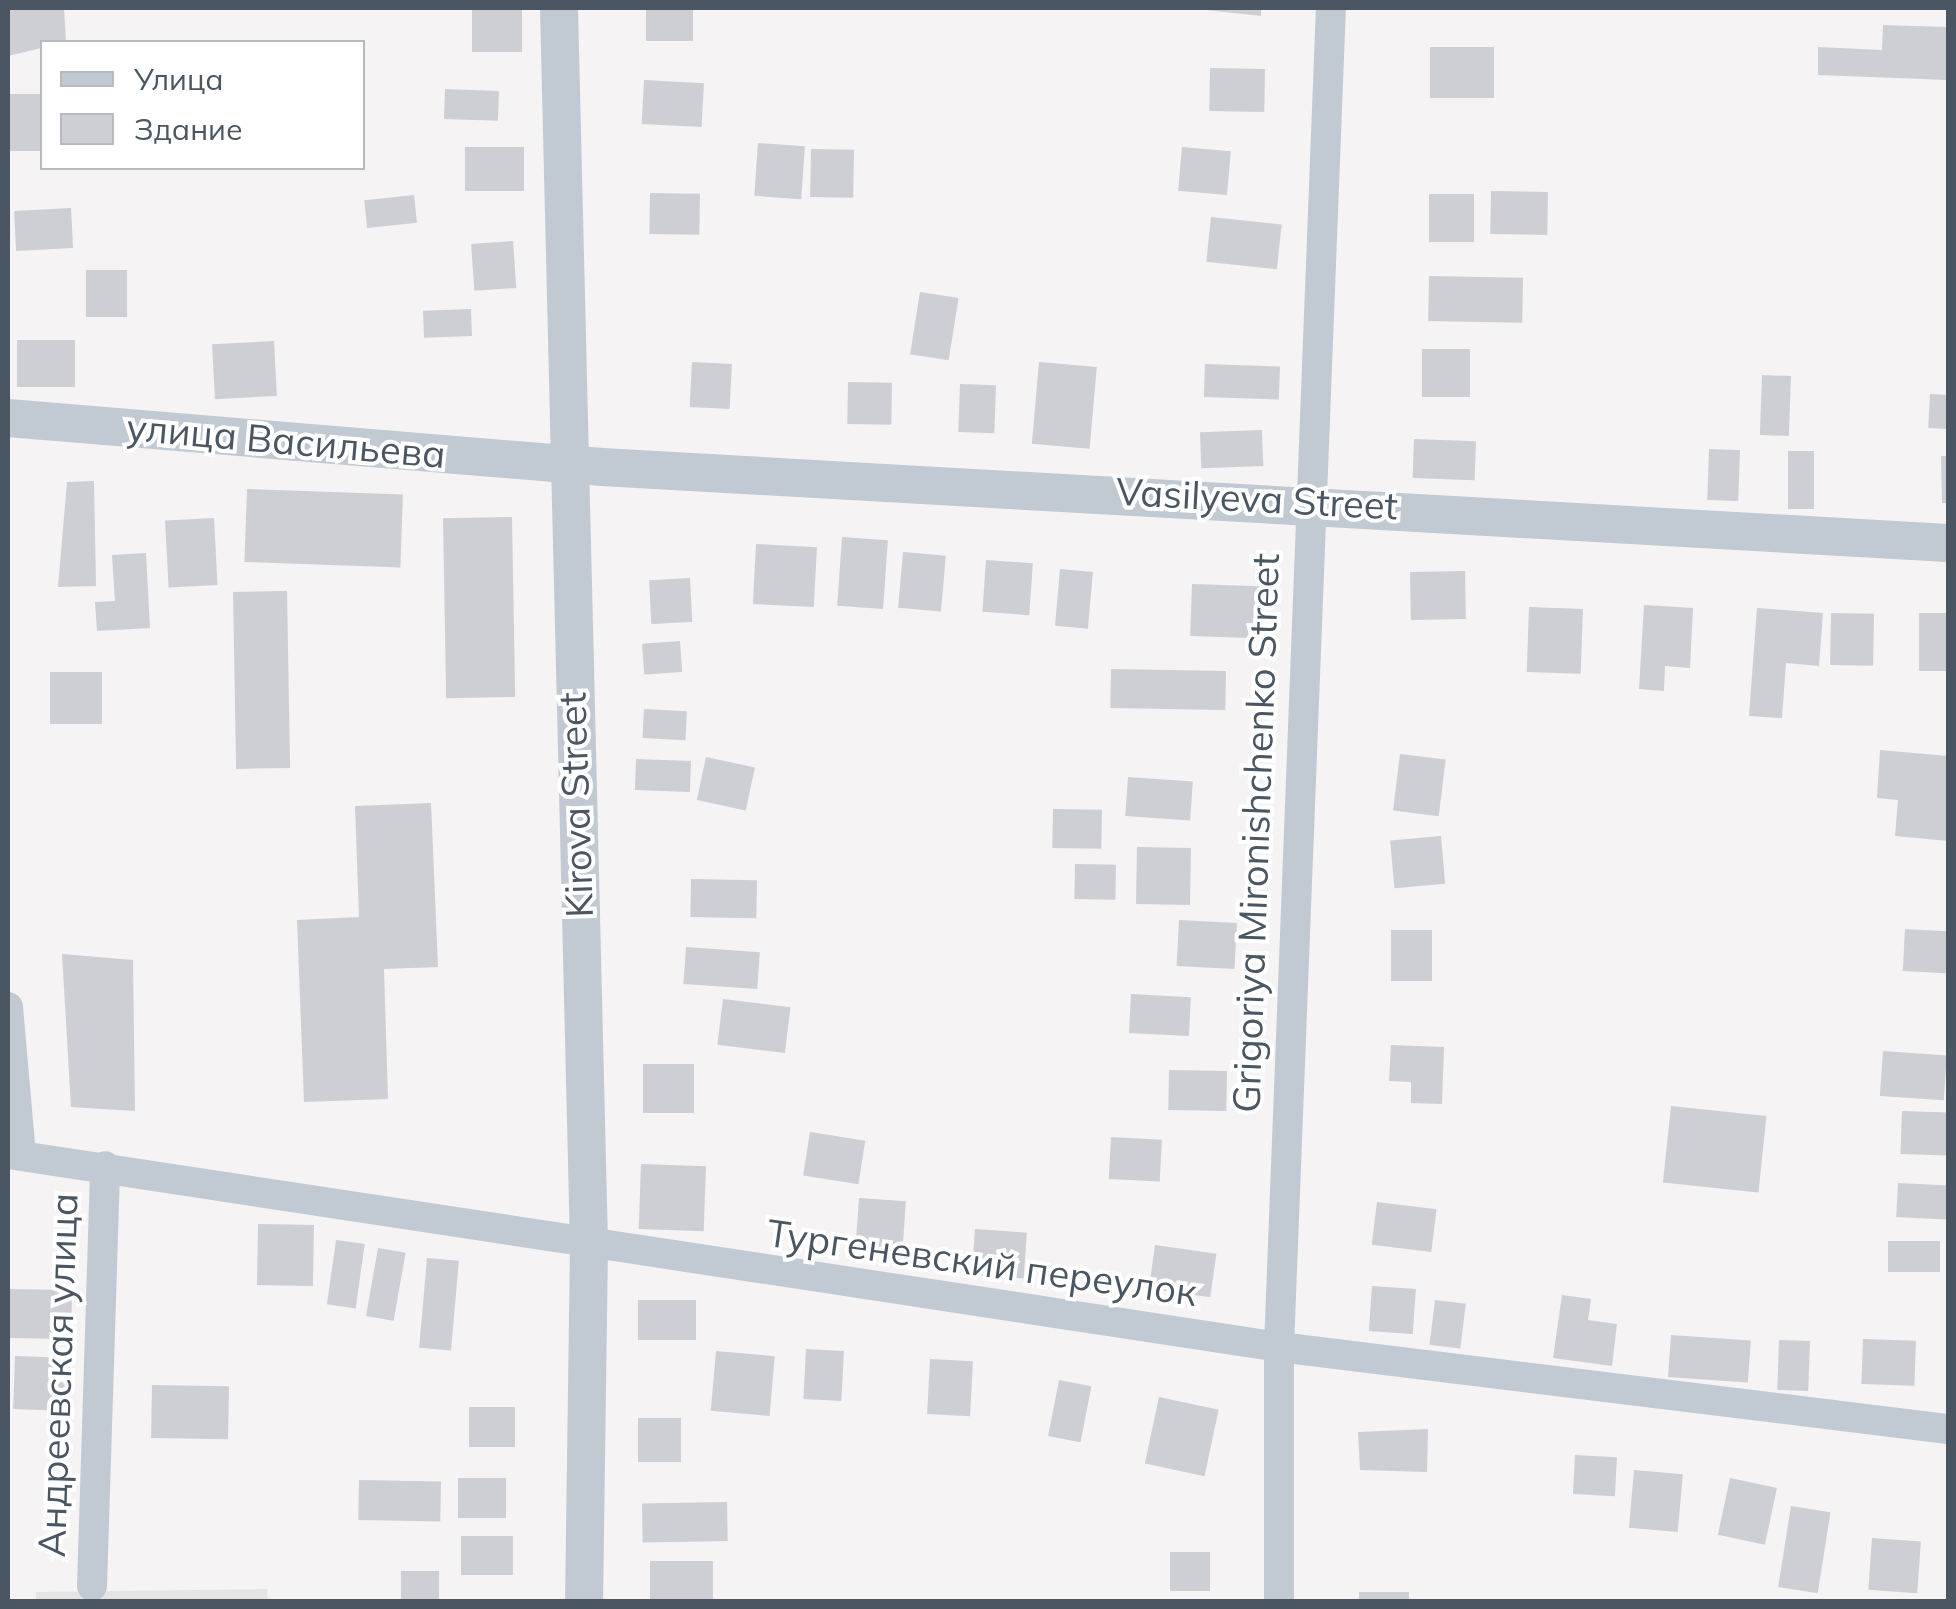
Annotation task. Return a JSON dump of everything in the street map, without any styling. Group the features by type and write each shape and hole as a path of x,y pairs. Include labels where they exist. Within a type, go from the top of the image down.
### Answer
{"street":[{"name":"Kirova Street","path":"559,8 565,463 590,1246 584,1602"},
{"name":"Grigoriya Mironishchenko Street","path":"1279,1602 1279,1346 1308,500 1332,8"},
{"name":"улица Васильева","path":"8,418 565,463"},
{"name":"Vasilyeva Street","path":"565,463 1308,500 1948,543"},
{"name":"Андреевская улица","path":"8,1007 14,1154"},
{"name":"Тургеневский переулок","path":"14,1154 590,1246 1279,1346 1948,1429"},
{"name":"Андреевская улица","path":"92,1586 104,1166"}],"shaded area":[{"path":"267,1589 268,1601 36,1602 36,1592"}],"building":[{"path":"8,8 64,8 66,40 40,40 40,48 8,56"},
{"path":"472,8 522,8 522,52 472,52"},
{"path":"646,8 693,8 693,41 646,41"},
{"path":"1188,8 1261,8 1261,16"},
{"path":"1883,25 1948,27 1948,80 1818,75 1818,47 1882,50"},
{"path":"1430,47 1494,47 1494,98 1430,98"},
{"path":"1210,68 1265,69 1264,112 1209,111"},
{"path":"644,80 704,83 702,127 642,124"},
{"path":"445,89 499,91 498,121 444,119"},
{"path":"9,94 40,94 40,151 9,151"},
{"path":"758,143 805,146 801,199 754,196"},
{"path":"465,147 524,147 524,191 465,191"},
{"path":"1182,147 1231,151 1227,195 1178,191"},
{"path":"811,149 854,150 853,198 810,197"},
{"path":"1491,191 1548,192 1547,235 1490,234"},
{"path":"650,193 700,194 699,235 649,234"},
{"path":"1429,194 1474,194 1474,242 1429,242"},
{"path":"414,195 417,223 367,228 364,200"},
{"path":"71,208 73,248 16,251 14,211"},
{"path":"1211,217 1282,224 1277,269 1206,262"},
{"path":"513,241 516,288 474,291 471,244"},
{"path":"86,270 127,270 127,317 86,317"},
{"path":"1429,276 1523,278 1522,323 1428,321"},
{"path":"920,292 959,298 949,360 910,354"},
{"path":"471,309 472,336 424,338 423,311"},
{"path":"17,340 75,340 75,387 17,387"},
{"path":"274,341 277,396 215,399 212,344"},
{"path":"1422,349 1470,349 1470,397 1422,397"},
{"path":"692,362 732,364 730,409 690,407"},
{"path":"1039,362 1097,367 1090,449 1032,444"},
{"path":"1205,364 1280,367 1279,400 1204,397"},
{"path":"1762,375 1791,376 1789,436 1760,435"},
{"path":"848,382 892,383 891,425 847,424"},
{"path":"960,384 996,385 994,433 958,432"},
{"path":"1930,394 1948,395 1946,429 1928,428"},
{"path":"1262,430 1263,466 1201,468 1200,432"},
{"path":"1414,439 1476,441 1475,480 1413,478"},
{"path":"1709,449 1740,450 1738,501 1707,500"},
{"path":"1788,451 1814,451 1814,509 1788,509"},
{"path":"1941,456 1948,456 1948,503 1942,503"},
{"path":"94,481 96,586 58,587 67,482"},
{"path":"247,489 403,494 400,567 244,562"},
{"path":"512,517 515,697 446,698 443,518"},
{"path":"214,518 218,585 169,587 165,521"},
{"path":"842,537 888,540 883,609 837,606"},
{"path":"756,544 817,547 814,607 753,604"},
{"path":"903,552 946,556 941,612 898,608"},
{"path":"146,553 150,628 97,631 95,602 115,601 112,555"},
{"path":"986,560 1033,563 1029,615 982,612"},
{"path":"1060,569 1093,572 1088,629 1055,626"},
{"path":"1465,571 1466,619 1411,620 1410,572"},
{"path":"690,578 692,622 651,624 649,580"},
{"path":"1192,584 1260,586 1258,638 1190,636"},
{"path":"287,591 290,768 236,769 233,592"},
{"path":"1644,605 1693,608 1690,668 1665,666 1664,691 1639,689"},
{"path":"1529,607 1583,609 1581,674 1527,672"},
{"path":"1757,608 1823,613 1819,666 1786,663 1782,718 1749,716"},
{"path":"1831,613 1874,614 1873,666 1830,665"},
{"path":"1919,613 1948,613 1948,671 1919,671"},
{"path":"680,641 682,672 644,675 642,644"},
{"path":"1111,669 1226,671 1225,710 1110,708"},
{"path":"50,672 102,672 102,724 50,724"},
{"path":"644,709 687,711 685,740 642,738"},
{"path":"1880,750 1948,756 1948,841 1895,836 1898,800 1877,798"},
{"path":"1400,754 1446,760 1439,816 1393,811"},
{"path":"706,757 755,767 746,810 697,800"},
{"path":"636,759 691,761 690,792 635,790"},
{"path":"1128,777 1193,782 1190,820 1125,816"},
{"path":"431,803 438,967 384,969 388,1099 304,1102 297,920 359,917 355,806"},
{"path":"1053,809 1102,810 1101,849 1052,848"},
{"path":"1441,836 1445,884 1394,888 1390,840"},
{"path":"1137,847 1191,848 1190,905 1136,904"},
{"path":"1075,864 1116,865 1115,900 1074,899"},
{"path":"691,879 757,880 756,918 690,917"},
{"path":"1179,920 1237,923 1235,969 1177,966"},
{"path":"1905,929 1948,931 1946,973 1903,971"},
{"path":"1391,930 1432,930 1432,981 1391,981"},
{"path":"686,947 760,952 757,989 683,984"},
{"path":"62,954 133,960 135,1111 71,1107"},
{"path":"1131,994 1191,997 1189,1036 1129,1033"},
{"path":"723,999 790,1007 785,1053 717,1045"},
{"path":"1391,1045 1444,1047 1442,1104 1411,1103 1411,1082 1389,1081"},
{"path":"1883,1051 1947,1055 1944,1100 1880,1096"},
{"path":"643,1064 694,1064 694,1113 643,1113"},
{"path":"1169,1070 1227,1071 1226,1111 1168,1110"},
{"path":"1671,1106 1766,1116 1758,1193 1663,1183"},
{"path":"1902,1111 1948,1113 1946,1156 1900,1154"},
{"path":"810,1132 865,1141 858,1184 803,1175"},
{"path":"1111,1137 1162,1140 1160,1182 1109,1179"},
{"path":"641,1164 706,1166 704,1231 639,1229"},
{"path":"1898,1183 1948,1186 1946,1220 1896,1217"},
{"path":"859,1198 906,1201 902,1255 855,1252"},
{"path":"1377,1202 1437,1209 1431,1252 1372,1245"},
{"path":"258,1224 314,1225 313,1286 257,1285"},
{"path":"975,1229 1027,1233 1024,1279 972,1275"},
{"path":"336,1240 365,1244 356,1308 327,1304"},
{"path":"1888,1241 1940,1241 1940,1272 1888,1272"},
{"path":"1155,1245 1216,1254 1210,1297 1149,1289"},
{"path":"378,1248 406,1253 394,1321 366,1316"},
{"path":"427,1258 459,1261 451,1350 419,1348"},
{"path":"1372,1286 1416,1289 1413,1334 1369,1331"},
{"path":"8,1289 72,1290 71,1339 8,1338"},
{"path":"1562,1295 1591,1299 1588,1320 1617,1324 1612,1366 1553,1358"},
{"path":"638,1300 696,1300 696,1340 638,1340"},
{"path":"1435,1300 1466,1304 1460,1348 1430,1345"},
{"path":"1671,1335 1751,1341 1748,1382 1668,1377"},
{"path":"1863,1339 1916,1341 1914,1386 1861,1384"},
{"path":"1779,1340 1810,1341 1808,1391 1777,1390"},
{"path":"806,1349 844,1351 841,1401 803,1399"},
{"path":"716,1351 775,1356 770,1416 711,1411"},
{"path":"15,1356 70,1358 68,1411 13,1409"},
{"path":"930,1359 973,1361 970,1416 927,1414"},
{"path":"1059,1380 1091,1386 1081,1442 1048,1436"},
{"path":"152,1385 229,1386 228,1439 151,1438"},
{"path":"1159,1397 1219,1410 1205,1476 1145,1464"},
{"path":"469,1407 515,1407 515,1447 469,1447"},
{"path":"638,1418 681,1418 681,1462 638,1462"},
{"path":"1428,1429 1427,1472 1360,1470 1358,1432"},
{"path":"1575,1455 1617,1457 1615,1496 1573,1494"},
{"path":"1634,1470 1683,1474 1678,1532 1629,1528"},
{"path":"458,1478 506,1478 506,1518 458,1518"},
{"path":"1730,1478 1777,1488 1765,1545 1718,1535"},
{"path":"359,1480 441,1481 440,1521 358,1520"},
{"path":"727,1502 728,1541 643,1542 642,1503"},
{"path":"1791,1506 1831,1512 1818,1593 1778,1587"},
{"path":"461,1536 513,1536 513,1575 461,1575"},
{"path":"1872,1538 1921,1541 1917,1593 1868,1590"},
{"path":"1170,1552 1210,1552 1210,1591 1170,1591"},
{"path":"650,1561 713,1561 713,1602 650,1602"},
{"path":"401,1571 439,1571 439,1602 401,1602"},
{"path":"1359,1592 1409,1592 1409,1602 1359,1602"}]}
